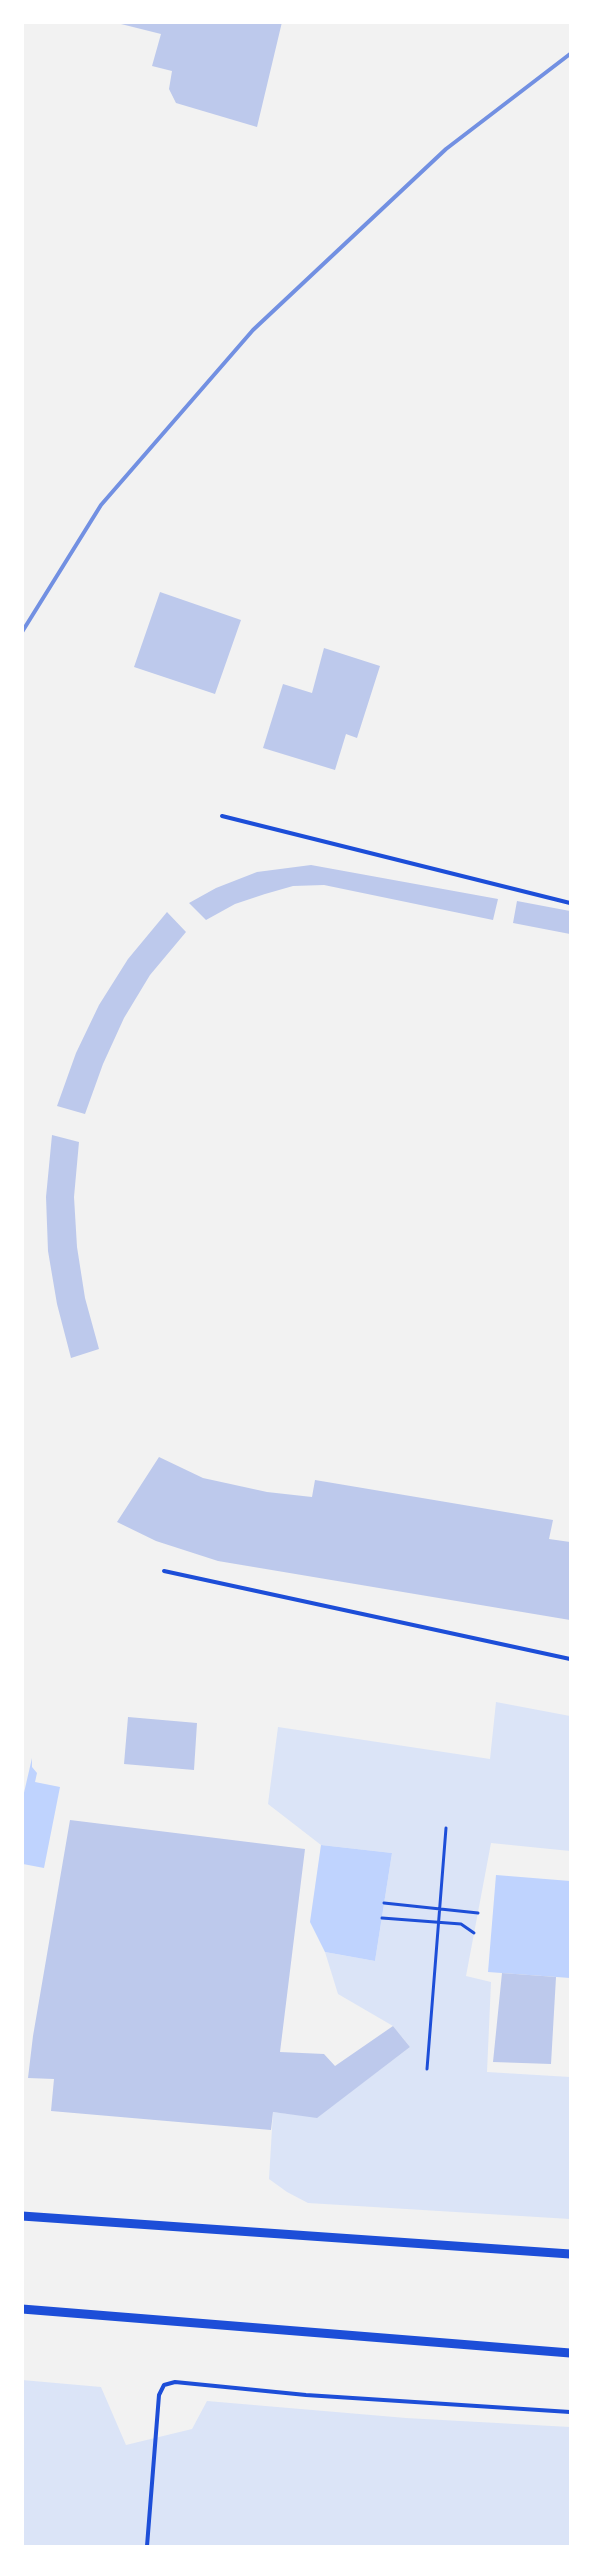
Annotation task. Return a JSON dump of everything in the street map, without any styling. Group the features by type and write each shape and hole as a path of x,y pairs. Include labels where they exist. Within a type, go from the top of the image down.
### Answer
{"street":[{"path":"22,2216 570,2254"},
{"path":"22,2308 570,2353"}],"lane":[{"path":"222,816 570,903"},
{"path":"164,1571 570,1659"},
{"path":"147,2546 159,2395 164,2384 175,2382 306,2396 570,2412"}],"path":[{"path":"427,2068 438,1908 446,1828"},
{"path":"384,1903 478,1913"},
{"path":"382,1918 461,1924 474,1933"}],"shaded area":[{"path":"496,1702 570,1716 570,1851 491,1843 466,1976 491,1982 487,2072 570,2077 570,2219 308,2203 287,2192 269,2179 273,2112 317,2117 410,2047 393,2026 338,1994 325,1952 375,1961 392,1853 321,1845 268,1804 278,1727 490,1759"},
{"path":"22,2380 101,2387 126,2445 192,2429 207,2401 406,2418 570,2427 570,2546 23,2546"}],"water":[{"path":"32,1758 32,1767 37,1773 35,1782 60,1787 44,1868 23,1864 23,1797"},
{"path":"321,1845 392,1853 375,1961 325,1952 310,1922"},
{"path":"496,1875 570,1881 570,1978 488,1972"}],"building":[{"path":"113,22 282,22 257,127 176,103 169,89 172,71 152,66 161,34"},
{"path":"160,592 241,620 215,694 134,667"},
{"path":"324,648 380,666 357,738 346,734 335,770 263,748 283,684 312,693"},
{"path":"311,865 498,899 493,920 324,885 293,886 265,894 235,904 206,920 189,903 216,888 257,872"},
{"path":"517,901 570,911 570,934 513,923"},
{"path":"167,912 186,932 150,975 124,1018 103,1064 85,1114 57,1106 76,1053 99,1005 128,959"},
{"path":"52,1135 79,1142 74,1197 77,1247 85,1298 99,1349 71,1358 57,1304 48,1251 46,1197"},
{"path":"159,1457 203,1478 267,1492 312,1497 315,1480 553,1520 549,1539 570,1542 570,1620 218,1561 156,1541 117,1522"},
{"path":"128,1717 197,1723 194,1770 124,1764"},
{"path":"70,1820 305,1849 280,2052 324,2054 335,2066 393,2026 410,2047 317,2118 273,2112 271,2130 51,2111 54,2079 28,2078 33,2036"},
{"path":"502,1973 556,1977 551,2064 493,2062"}],"railway":[{"path":"22,632 101,505 253,330 446,149 570,54"}]}
